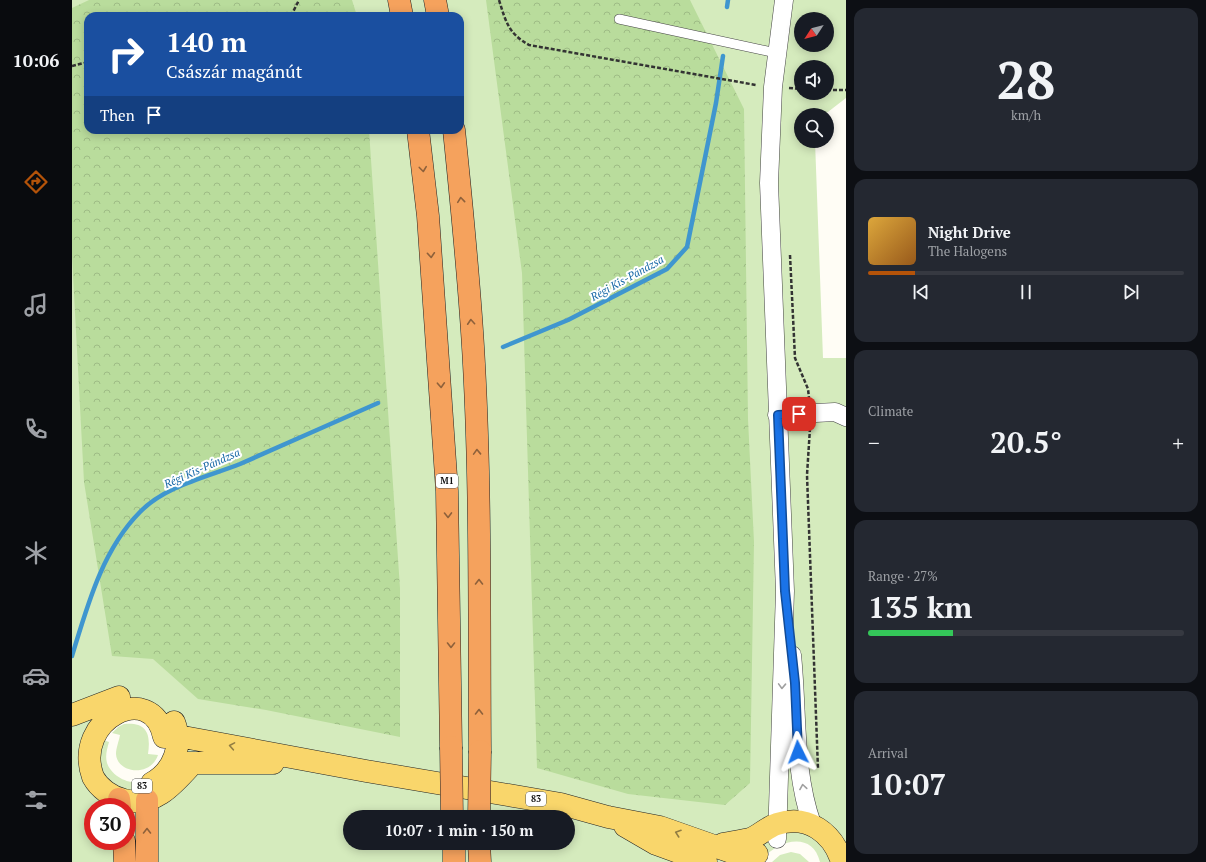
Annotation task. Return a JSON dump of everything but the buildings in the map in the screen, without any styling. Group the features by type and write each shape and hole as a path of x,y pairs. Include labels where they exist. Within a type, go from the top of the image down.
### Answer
{"highway":[{"path":"399,0 401,12"},
{"path":"435,0 437,12"},
{"name":"M1","path":"418,134 428,216 447,484 452,810"},
{"path":"454,134 465,239 474,364 478,490 479,810"},
{"path":"147,862 148,792"},
{"path":"124,850 125,862"},
{"path":"479,850 480,862"}],"main road":[{"name":"83","path":"72,715 127,694 141,695 153,700 165,708 173,721 171,736 182,763"},
{"path":"86,744 91,731 102,719 115,712 128,709 139,709 154,716 162,729 171,736"},
{"name":"83","path":"72,715 87,720 102,719"},
{"name":"83","path":"171,736 560,804 608,817 656,844 711,854"},
{"name":"83","path":"86,744 100,756 101,762 112,777 124,784 148,792 166,791 182,763"},
{"name":"83","path":"86,744 88,765 95,780 114,798"},
{"name":"83","path":"182,763 266,764 312,760"},
{"name":"83","path":"136,800 148,792"},
{"path":"711,854 754,851 777,831 793,821 812,824 831,838 838,849 842,862"},
{"path":"777,831 807,838 822,850 826,862"}],"street":[{"path":"784,0 776,54 770,135 769,183 785,591 795,683 799,766 806,806 812,824"},
{"path":"778,415 836,412 846,417"},
{"path":"777,831 785,591"}],"lane":[{"path":"619,19 776,54"}],"path":[{"path":"293,12 299,0"},
{"path":"499,0 510,30 516,38 529,45 701,74 738,82"},
{"path":"72,66 84,63"},
{"path":"834,90 846,90"},
{"path":"790,250 795,358 808,389 810,413 810,442 807,475 818,770"}],"green space":[{"path":"72,0 846,0 846,98 833,108 794,108 794,148 815,148 823,358 846,358 846,862 820,862 816,852 809,845 801,842 783,844 775,848 760,862 72,862","holes":["136,714 158,734 170,750 158,769 149,778 138,782 125,780 114,773 107,763 106,758 109,742 97,738"]},
{"path":"89,0 352,0 356,12 84,12 84,134 369,134 400,588 400,737 266,710 198,699 153,659 112,656 84,482 72,256 72,8"},
{"path":"486,0 690,0 744,109 748,419 754,542 750,783 725,805 628,794 537,768 522,273"},
{"path":"124,724 138,725 146,731 149,741 148,754 158,755 154,762 148,767 141,770 128,769 118,760 116,752 120,735 112,733"},
{"path":"791,852 800,854 809,862 772,862 780,855"}],"waterway":[{"path":"727,7 728,0"},
{"name":"Régi Kis-Pándzsa","path":"503,347 568,320 667,269 687,247 716,103 723,56"},
{"name":"Régi Kis-Pándzsa","path":"72,656 90,599 106,561 115,544 127,527 150,503 162,495 187,483 240,464 378,403"}],"route":[{"path":"798,752 795,683 785,591 778,415 799,414"}]}
